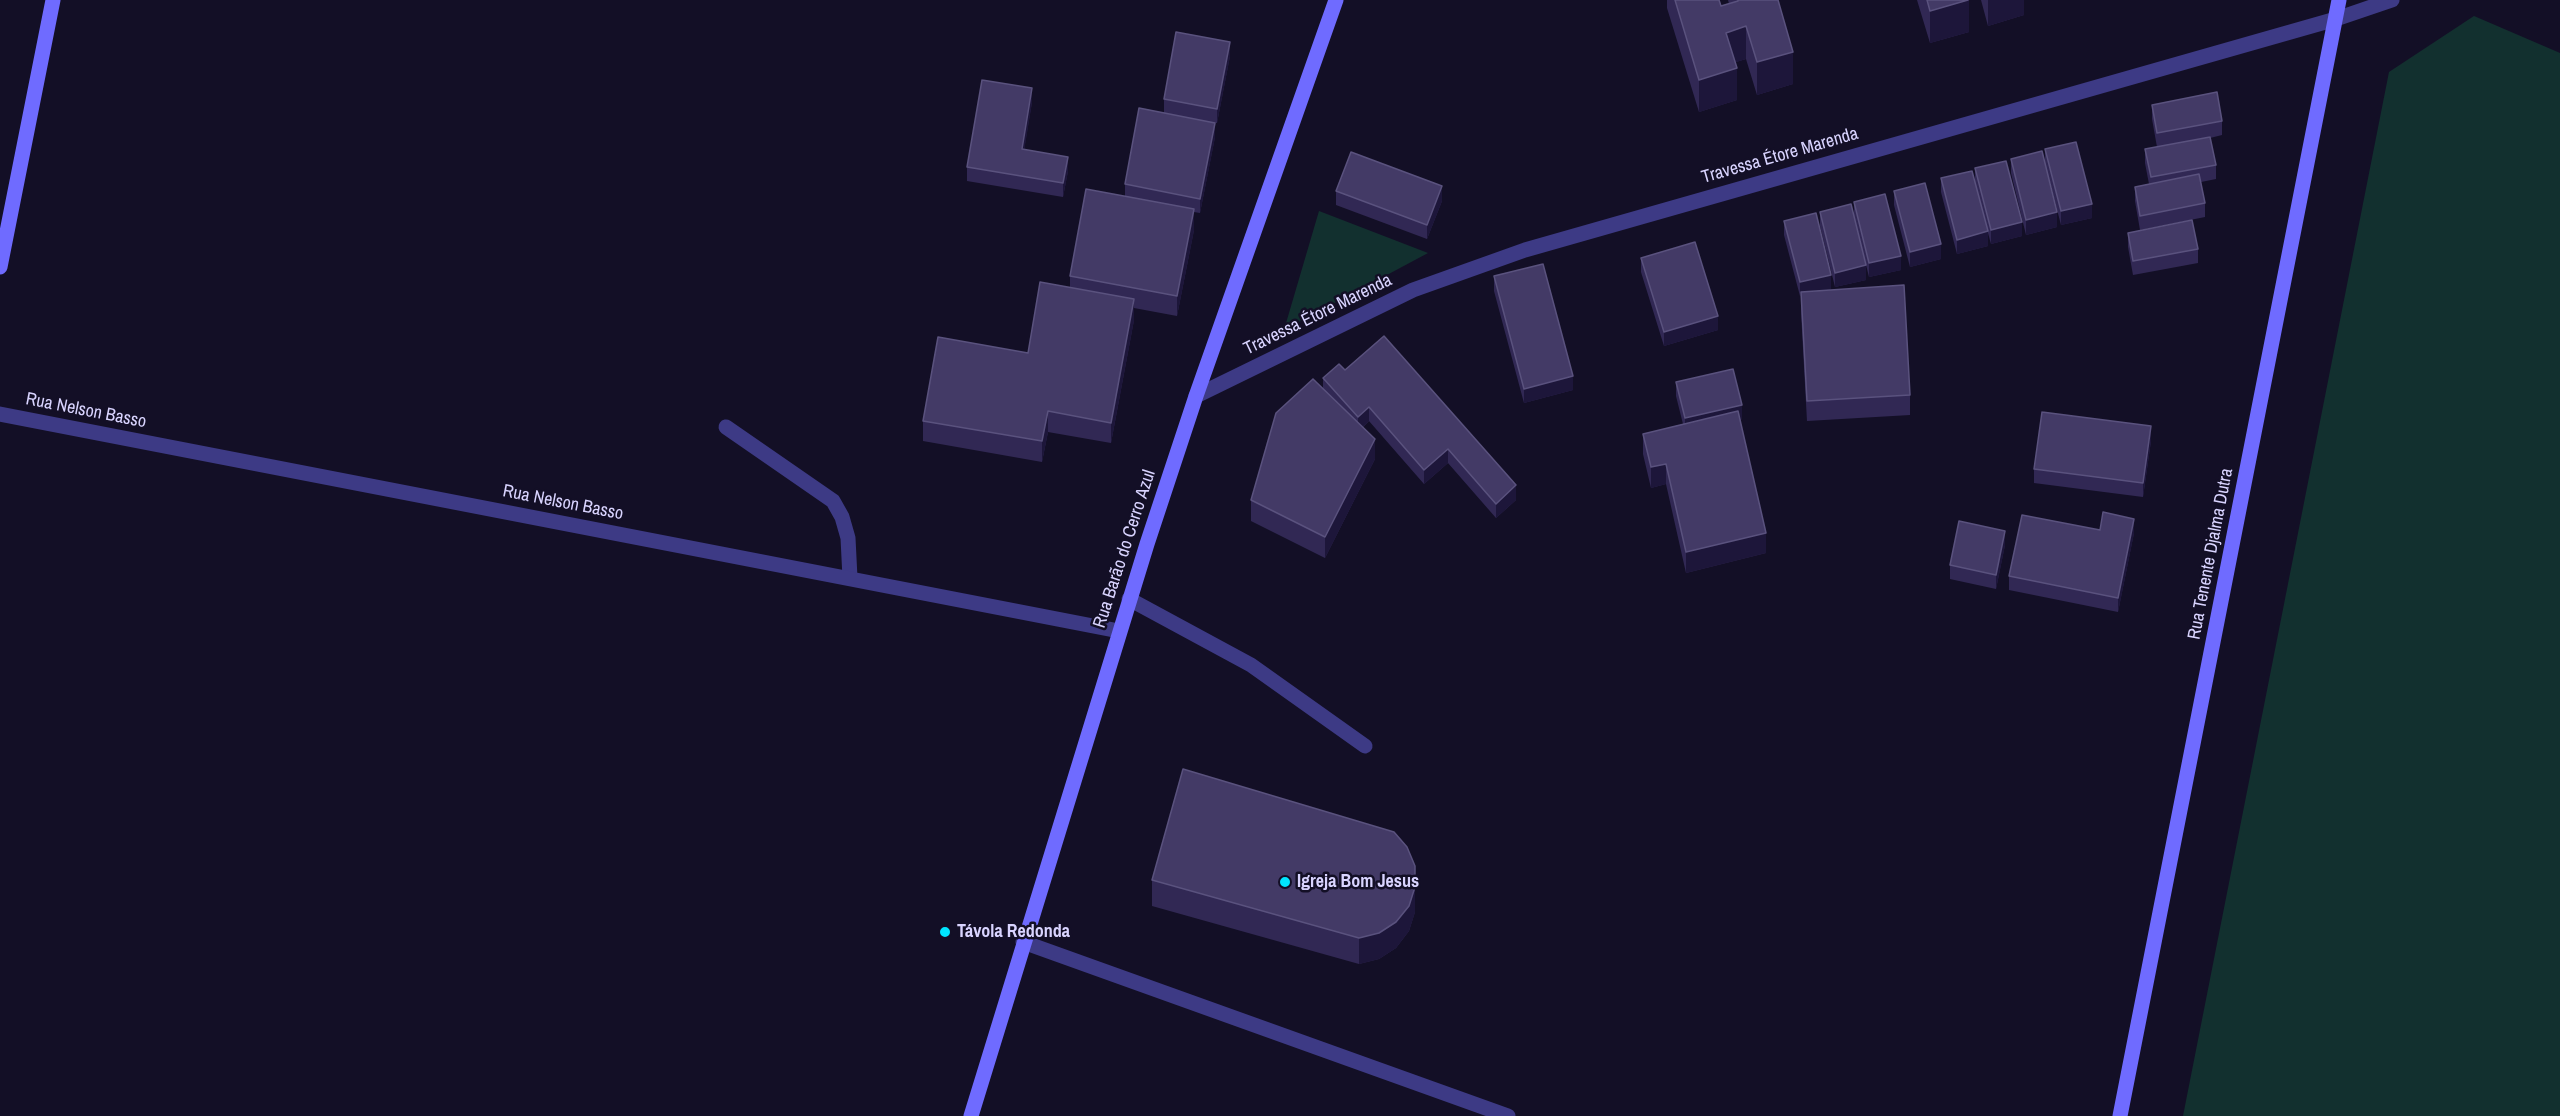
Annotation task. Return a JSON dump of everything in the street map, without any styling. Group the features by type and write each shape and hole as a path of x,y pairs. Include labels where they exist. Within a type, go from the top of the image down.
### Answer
{"main road":[{"path":"0,267 53,0"},
{"name":"Rua Barão do Cerro Azul","path":"971,1116 1129,599 1196,396 1336,0"},
{"name":"Rua Tenente Djalma Dutra","path":"2120,1116 2339,0"}],"street":[{"name":"Travessa Étore Marenda","path":"1196,396 1413,291 1525,249 2336,19 2392,0"},
{"name":"Rua Nelson Basso","path":"0,414 1119,631"},
{"path":"726,427 833,501 842,517 848,538 850,578"},
{"path":"1129,599 1251,665 1365,746"},
{"path":"1023,942 1508,1116"}],"green space":[{"path":"2474,16 2560,53 2560,1116 2183,1116 2389,72"},
{"path":"1319,211 1428,253 1284,330"}],"building":[{"path":"1675,0 1719,0 1721,6 1738,0 1778,0 1793,52 1757,62 1746,26 1726,33 1737,68 1699,80"},
{"path":"1927,0 1968,0 1930,11"},
{"path":"1176,32 1230,42 1217,109 1164,99"},
{"path":"982,80 1032,88 1022,149 1068,157 1063,183 967,167"},
{"path":"2217,92 2222,121 2157,133 2152,105"},
{"path":"1139,108 1215,123 1200,199 1125,184"},
{"path":"2210,137 2216,165 2151,177 2145,149"},
{"path":"2076,142 2092,204 2061,211 2045,149"},
{"path":"2042,151 2057,212 2026,220 2011,159"},
{"path":"1351,152 1442,186 1427,225 1336,191"},
{"path":"2006,161 2022,222 1991,230 1975,168"},
{"path":"1972,171 1988,231 1957,240 1941,178"},
{"path":"2199,174 2205,203 2140,216 2135,187"},
{"path":"1925,183 1941,244 1910,252 1894,191"},
{"path":"1086,189 1194,209 1177,296 1070,276"},
{"path":"1885,194 1901,256 1869,263 1854,202"},
{"path":"1851,204 1866,265 1835,273 1820,212"},
{"path":"1816,213 1831,275 1800,282 1784,221"},
{"path":"2192,220 2198,249 2133,261 2128,233"},
{"path":"1695,242 1718,316 1664,332 1641,258"},
{"path":"1543,264 1573,376 1524,389 1494,276"},
{"path":"1040,282 1134,299 1111,423 1048,411 1042,441 923,421 938,337 1028,353"},
{"path":"1904,285 1910,395 1807,401 1801,292"},
{"path":"1384,336 1516,485 1496,504 1448,449 1424,470 1369,407 1358,417 1323,378 1339,364 1345,370"},
{"path":"1733,369 1742,405 1685,418 1676,382"},
{"path":"1313,379 1375,439 1325,537 1251,500 1276,413"},
{"path":"1738,411 1766,533 1686,552 1666,464 1651,467 1643,434"},
{"path":"2042,412 2151,426 2143,483 2034,469"},
{"path":"2103,512 2134,519 2118,598 2009,576 2022,515 2100,530"},
{"path":"1959,521 2005,531 1996,575 1950,565"},
{"name":"Igreja Bom Jesus","path":"1183,769 1394,832 1407,847 1415,866 1415,887 1409,906 1396,922 1379,933 1359,938 1152,880"}],"place":[{"name":"Igreja Bom Jesus","path":"1285,882"},
{"name":"Távola Redonda","path":"945,932"}]}
